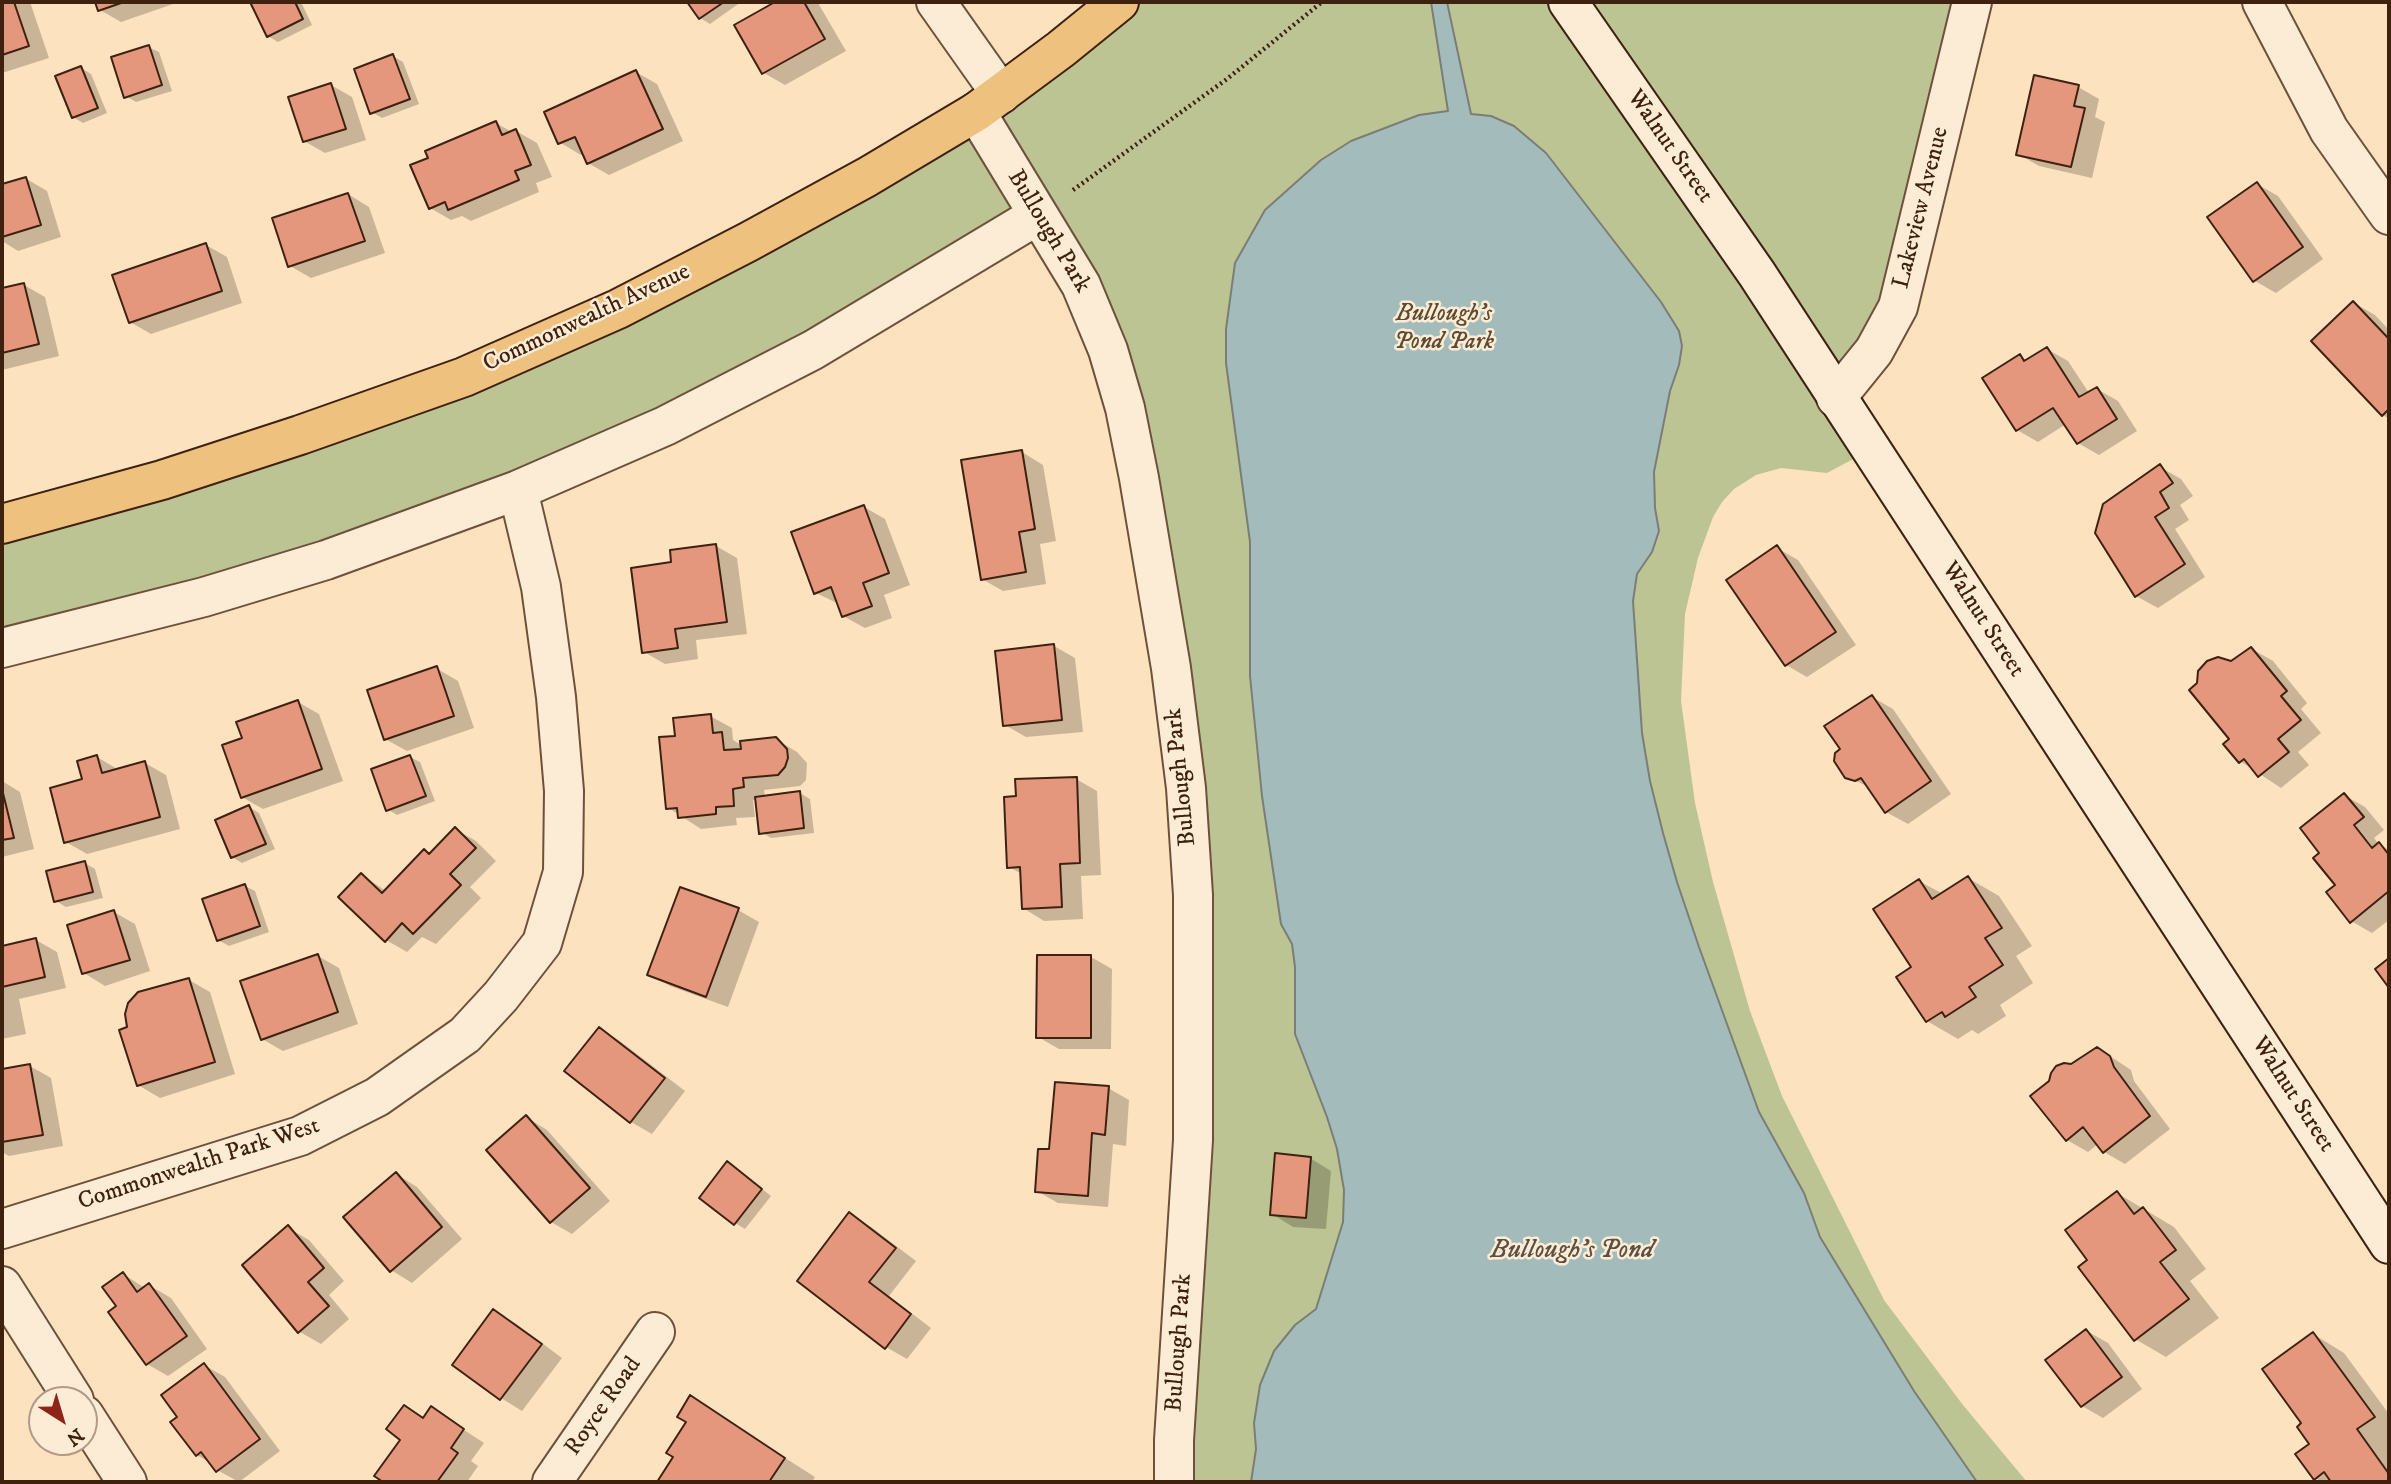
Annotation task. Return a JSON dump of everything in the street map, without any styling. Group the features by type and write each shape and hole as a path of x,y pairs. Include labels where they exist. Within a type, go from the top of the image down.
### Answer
{"main road":[{"name":"Commonwealth Avenue","path":"2,524 162,480 300,435 464,377 618,309 748,243 867,177 989,103 1119,2"}],"street":[{"name":"Bullough Park","path":"936,2 989,103 1038,215 1081,285 1101,331 1120,389 1153,556 1186,788 1193,895 1193,1140 1174,1440 1174,1482"},
{"name":"Walnut Street","path":"1567,2 1757,274 2389,1244"},
{"name":"Lakeview Avenue","path":"1836,398 1874,351 1898,307 1972,2"},
{"path":"2262,2 2329,130 2389,215"},
{"path":"2,648 228,589 326,559 518,490 665,426 813,350 1038,215"},
{"name":"Commonwealth Park West","path":"2,1229 300,1136 377,1097 465,1035 501,996 542,943 563,872 564,791 556,697 541,587 518,490"},
{"path":"2,1286 65,1386"},
{"name":"Royce Road","path":"552,1482 655,1332"},
{"path":"98,1437 127,1482"}],"path":[{"path":"1038,215 1227,79 1321,2"}],"green space":[{"name":"Bullough's Pond Park","path":"1119,2 1972,2 1898,307 1836,398 1870,450 1827,473 1781,468 1756,475 1734,489 1722,502 1713,517 1698,558 1685,614 1681,701 1695,803 1713,882 1750,1011 1782,1096 1884,1300 1963,1405 2027,1482 1174,1482 1193,895 1129,428 1038,215 518,490 2,648 2,524 618,309"}],"water":[{"name":"Bullough's Pond","path":"1431,2 1447,2 1471,114 1491,116 1514,126 1546,153 1661,302 1679,331 1682,346 1679,365 1670,391 1654,472 1659,531 1652,552 1637,574 1633,601 1642,733 1663,833 1699,947 1759,1112 1804,1193 1820,1237 1914,1391 1977,1482 1251,1482 1256,1449 1254,1423 1260,1385 1274,1351 1295,1325 1316,1309 1343,1222 1344,1190 1337,1149 1327,1117 1295,1034 1295,967 1292,944 1281,924 1262,796 1250,676 1250,542 1226,363 1226,329 1235,263 1265,210 1321,160 1351,141 1419,115 1448,111"}],"building":[{"path":"2,2 14,2 29,46 2,55"},
{"path":"95,2 124,2 98,11"},
{"path":"250,2 295,2 303,19 267,37"},
{"path":"687,2 724,2 699,19"},
{"path":"775,2 804,2 825,39 762,74 734,25"},
{"path":"149,45 162,85 124,98 111,57"},
{"path":"393,54 410,99 370,114 354,69"},
{"path":"81,66 98,108 72,118 55,76"},
{"path":"636,70 663,129 587,164 575,137 558,144 544,112"},
{"path":"2034,75 2079,85 2074,106 2085,108 2071,167 2016,155"},
{"path":"331,83 346,129 303,142 288,97"},
{"path":"496,121 502,135 516,129 531,165 515,171 519,180 448,210 445,202 429,209 410,165 428,158 425,151"},
{"path":"26,177 41,225 2,237 2,184"},
{"path":"2257,182 2303,247 2253,282 2207,217"},
{"path":"348,193 365,241 288,267 272,218"},
{"path":"206,243 222,291 129,323 112,275"},
{"path":"24,283 39,344 2,353 2,288"},
{"path":"2353,301 2389,339 2389,409 2382,416 2311,341"},
{"path":"2047,347 2079,397 2097,387 2117,419 2077,444 2053,408 2016,431 1982,378 2020,354 2024,361"},
{"path":"1022,450 1035,529 1019,532 1026,572 981,580 961,460"},
{"path":"2160,464 2173,483 2160,492 2169,508 2155,517 2185,564 2135,597 2095,533 2103,504"},
{"path":"864,505 889,573 863,583 872,606 842,617 831,587 814,594 791,532"},
{"path":"716,544 727,622 675,629 678,648 642,653 631,568 671,562 670,550"},
{"path":"1777,545 1836,632 1785,666 1726,580"},
{"path":"1054,644 1062,720 1003,726 995,651"},
{"path":"2251,647 2287,691 2281,696 2301,720 2278,739 2289,752 2258,777 2244,759 2239,763 2223,744 2229,739 2189,690 2197,683 2198,671 2207,661 2218,657 2231,661"},
{"path":"437,666 454,716 384,740 367,690"},
{"path":"1872,695 1931,781 1885,813 1861,778 1855,781 1845,778 1834,761 1835,753 1840,749 1824,726"},
{"path":"298,700 322,769 241,798 222,745 242,738 236,722"},
{"path":"711,714 713,733 722,732 724,750 741,749 740,741 776,737 787,749 788,758 778,775 743,778 744,787 733,789 734,806 716,807 716,814 678,818 677,808 666,809 659,737 675,736 673,718"},
{"path":"97,755 102,773 145,761 160,817 64,843 50,788 82,779 77,761"},
{"path":"410,755 426,796 386,811 371,769"},
{"path":"1077,777 1080,863 1060,864 1062,907 1022,909 1020,867 1007,868 1004,797 1016,796 1015,779"},
{"path":"2,789 14,838 2,840"},
{"path":"800,791 804,828 759,834 755,797"},
{"path":"2344,793 2364,817 2354,825 2372,848 2379,842 2389,855 2389,891 2350,923 2326,892 2335,885 2313,858 2319,853 2300,828"},
{"path":"249,805 266,844 231,858 215,820"},
{"path":"455,827 476,848 450,874 461,885 413,934 402,923 385,942 338,897 361,873 382,893 424,849 429,854"},
{"path":"85,861 93,892 54,902 46,871"},
{"path":"1968,876 2002,928 1985,938 2003,965 1969,987 1976,997 1945,1017 1942,1012 1926,1022 1896,977 1911,967 1873,909 1919,879 1932,899"},
{"path":"245,884 260,926 217,941 202,899"},
{"path":"680,887 739,908 706,997 647,975"},
{"path":"114,910 130,960 82,974 67,925"},
{"path":"36,938 45,977 2,987 2,946"},
{"path":"318,954 338,1012 261,1040 240,981"},
{"path":"1037,955 1091,955 1091,1038 1036,1038"},
{"path":"2389,958 2389,988 2375,969"},
{"path":"189,978 215,1062 137,1086 119,1030 127,1027 125,1014 128,1003 138,992"},
{"path":"599,1027 665,1078 630,1123 564,1071"},
{"path":"2097,1047 2110,1056 2114,1067 2150,1116 2103,1153 2083,1127 2066,1141 2030,1096 2049,1081 2056,1066 2071,1064"},
{"path":"30,1064 43,1135 2,1142 2,1069"},
{"path":"1055,1082 1109,1086 1105,1135 1092,1133 1088,1196 1035,1192 1038,1149 1049,1149"},
{"path":"526,1115 590,1188 550,1223 486,1150"},
{"path":"1275,1153 1311,1157 1306,1218 1270,1215"},
{"path":"727,1161 762,1189 734,1225 699,1198"},
{"path":"396,1172 442,1227 390,1272 343,1217"},
{"path":"2117,1191 2134,1214 2143,1207 2176,1250 2160,1262 2189,1299 2134,1341 2078,1267 2087,1260 2065,1230"},
{"path":"849,1212 896,1248 869,1282 911,1314 885,1349 797,1281"},
{"path":"288,1225 324,1268 308,1282 329,1306 298,1333 242,1265"},
{"path":"123,1272 137,1292 149,1283 187,1336 146,1365 108,1312 116,1306 102,1287"},
{"path":"493,1309 542,1344 500,1400 452,1365"},
{"path":"2086,1329 2122,1377 2081,1407 2045,1360"},
{"path":"2313,1332 2375,1417 2357,1429 2389,1474 2389,1482 2331,1482 2324,1472 2314,1480 2295,1454 2309,1444 2297,1427 2301,1423 2262,1369"},
{"path":"204,1363 260,1439 216,1472 201,1452 196,1456 170,1422 177,1417 161,1395"},
{"path":"690,1395 785,1458 769,1482 657,1482 673,1457 666,1453 686,1422 677,1417"},
{"path":"404,1405 423,1418 431,1406 464,1429 451,1448 458,1453 437,1482 383,1482 374,1476 400,1440 386,1429"}]}
